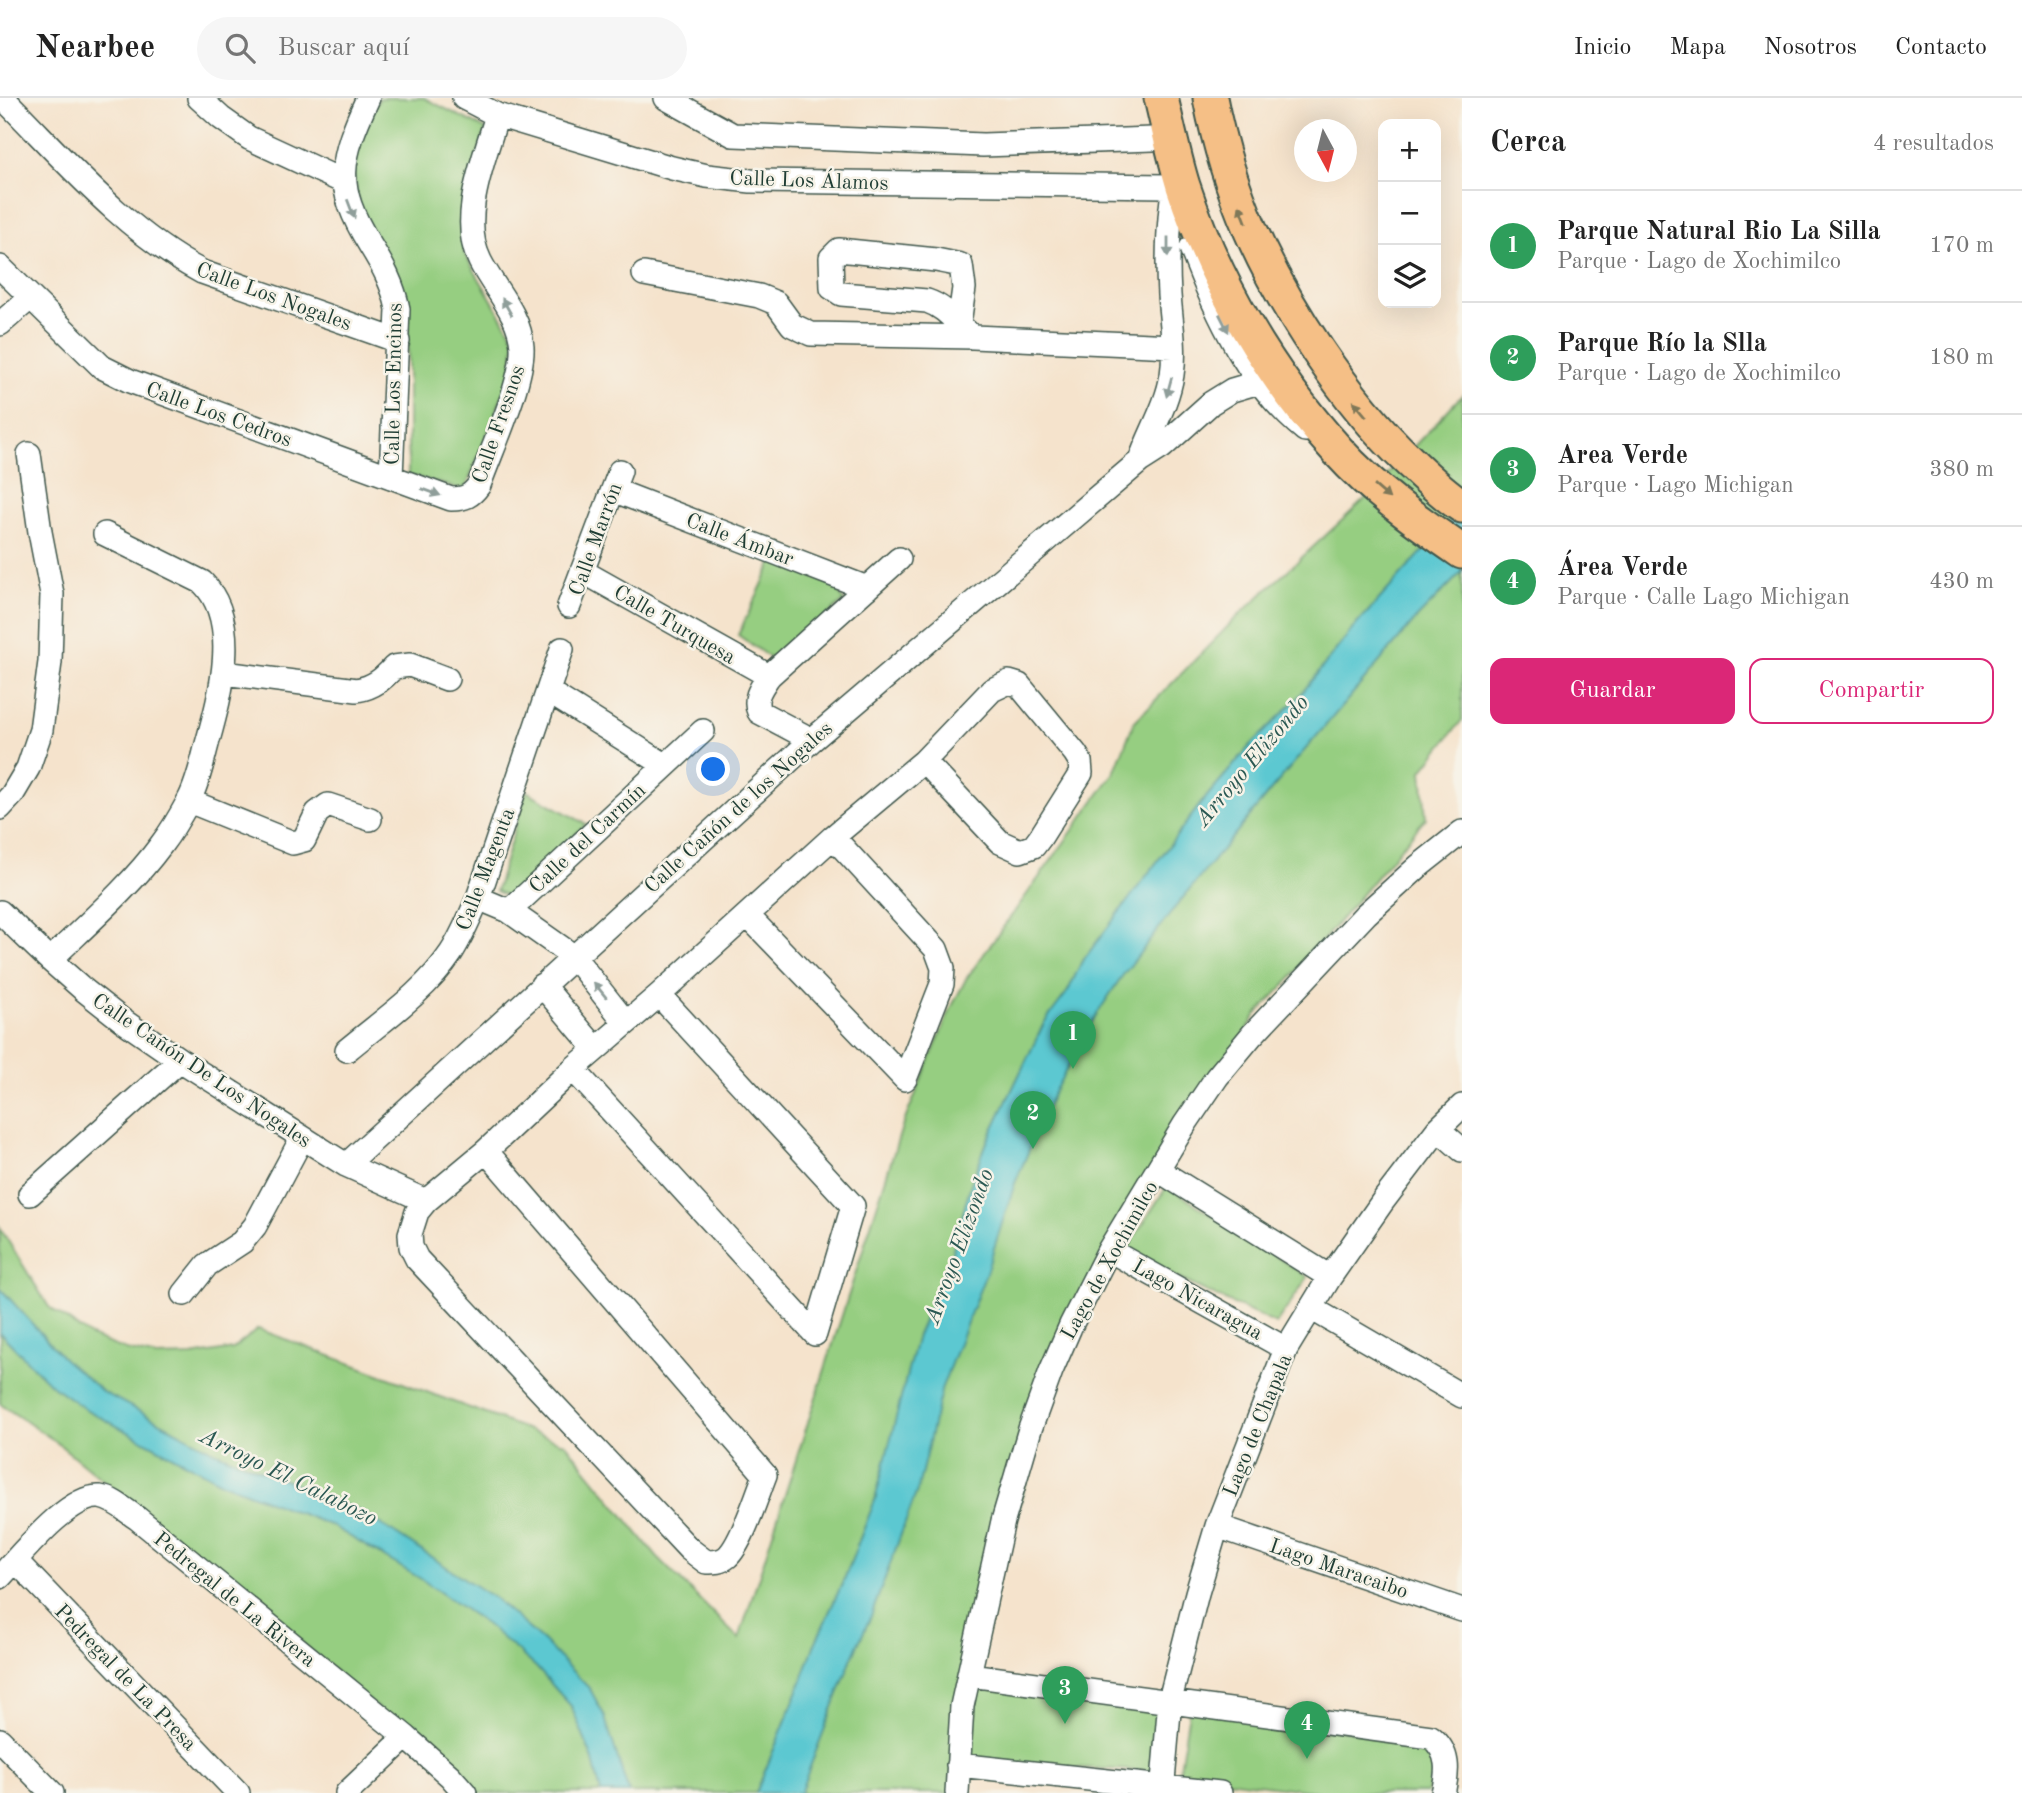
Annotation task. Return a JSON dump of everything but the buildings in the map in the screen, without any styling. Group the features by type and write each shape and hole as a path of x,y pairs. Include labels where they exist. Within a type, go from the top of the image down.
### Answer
{"highway":[{"path":"1161,98 1183,185 1215,266 1282,383 1339,453 1387,497 1455,547"},
{"path":"1210,98 1229,178 1237,200 1250,232 1294,315 1346,393 1383,437 1444,494 1462,506"}],"street":[{"name":"Calle Los Nogales","path":"3,98 121,216 173,257 202,272 398,341"},
{"path":"198,98 249,138 344,182"},
{"name":"Calle Los Encinos","path":"368,98 349,138 344,160 344,182 357,224 394,288 398,309 391,477"},
{"name":"Calle Los Álamos","path":"464,98 497,115 707,176 751,181 1170,193"},
{"path":"666,98 733,135 983,145 1153,139"},
{"path":"1146,98 1153,139 1170,193 1205,285 1231,336 1259,382 1296,423 1339,453"},
{"name":"Calle Fresnos","path":"472,495 479,485 519,372 522,348 519,330 479,260 472,242 473,202 497,115"},
{"name":"Calle Cañón de los Nogales","path":"1140,461 1172,375 1168,231 1170,193"},
{"path":"839,250 961,265 966,330 941,306 927,301 841,294 832,288 831,258 839,250"},
{"name":"Calle Los Cedros","path":"0,267 102,367 130,382 451,499 472,495"},
{"path":"644,274 759,296 776,303 792,325 811,334 966,330 1173,346"},
{"path":"1169,295 1205,285"},
{"path":"0,324 30,298"},
{"name":"Calle Cañón de los Nogales","path":"346,1165 812,740 1211,403 1231,390 1259,382"},
{"path":"0,808 12,795 28,768 41,730 50,662 52,594 29,454"},
{"name":"Calle Marrón","path":"569,606 616,481"},
{"name":"Calle Ámbar","path":"616,481 867,588"},
{"path":"50,960 161,846 189,801 210,734 224,673 222,616 213,593 202,582 105,534"},
{"path":"812,740 758,709 758,694 769,676 899,559"},
{"name":"Calle Turquesa","path":"582,571 769,676"},
{"name":"Calle Magenta","path":"346,1049 403,1004 436,972 461,936 478,898 562,649"},
{"path":"224,673 357,690 376,684 394,667 410,665 447,679"},
{"path":"486,1151 765,1475 740,1538 728,1557 722,1561 706,1562 689,1549 417,1259 411,1247 410,1234 417,1212 426,1201 486,1151 573,1069 834,837 924,761 992,690 1009,682 1019,685 1075,753 1080,761 1081,773 1040,838 1028,850 1020,851 1000,842 924,761"},
{"path":"549,692 665,765"},
{"name":"Calle del Carmín","path":"509,911 703,731"},
{"path":"189,801 293,843 304,841 317,813 328,806 370,819"},
{"name":"Lago de Xochimilco","path":"957,1793 962,1706 1003,1521 1030,1429 1071,1325 1110,1250 1202,1098 1252,1035 1366,914 1462,832"},
{"path":"747,915 905,1079 942,984 941,958 927,937 834,837"},
{"path":"478,898 509,911 573,956 626,1023"},
{"name":"Calle Cañón De Los Nogales","path":"0,912 50,960 122,1020 180,1060 346,1165 426,1201"},
{"path":"542,985 596,1049"},
{"path":"573,1069 815,1334 853,1206 659,995"},
{"path":"30,1194 180,1060"},
{"name":"Lago de Chapala","path":"1163,1789 1170,1700 1217,1526 1286,1349 1330,1277 1383,1200 1438,1129 1462,1106"},
{"path":"1438,1129 1462,1150"},
{"path":"184,1294 207,1265 242,1242 256,1226 302,1138"},
{"path":"1158,1170 1330,1277"},
{"name":"Lago Nicaragua","path":"1110,1250 1286,1349"},
{"path":"1311,1308 1462,1396"},
{"name":"Pedregal de La Rivera","path":"8,1569 54,1521 85,1497 102,1497 114,1502 406,1737 465,1793"},
{"name":"Lago Maracaibo","path":"1217,1526 1462,1610"},
{"name":"Pedregal de La Presa","path":"8,1569 238,1793"},
{"path":"970,1675 1431,1737 1444,1752 1451,1780"},
{"path":"347,1793 406,1737"},
{"path":"0,1740 52,1793"},
{"path":"958,1765 1220,1793"}],"green space":[{"path":"380,98 424,98 486,129 464,199 464,253 515,339 512,371 465,490 408,475 408,299 359,207 352,165 364,121"},
{"path":"1462,395 1462,720 1422,771 1426,818 1293,976 1256,1015 1071,1325 978,1649 957,1793 475,1793 300,1641 55,1441 0,1404 0,1228 49,1307 90,1336 126,1350 157,1357 192,1356 233,1349 258,1329 566,1444 657,1557 739,1639 902,1127 951,1008 966,979 1114,773 1134,722 1235,619 1364,500"},
{"path":"773,562 834,585 844,601 774,661 738,635"},
{"path":"526,791 586,824 511,898 496,891"},
{"path":"1167,1186 1308,1277 1276,1324 1124,1253"},
{"path":"978,1680 1160,1708 1152,1771 969,1763"},
{"path":"1190,1706 1432,1744 1433,1775 1427,1793 1326,1793 1179,1774"}],"water":[{"name":"Arroyo Elizondo","path":"1462,508 1462,572 1415,620 1271,790 1177,905 1120,979 1095,1017 1051,1098 1015,1183 985,1276 942,1387 918,1488 871,1616 853,1655 800,1793 756,1793 875,1500 917,1335 950,1260 971,1184 987,1142 1044,1023 1068,991 1081,963 1202,802 1249,747 1297,699 1355,626"},
{"path":"0,1288 64,1359 103,1392 214,1451 362,1512 494,1598 544,1642 590,1689 604,1715 629,1793 601,1793 592,1757 571,1706 536,1667 487,1625 421,1579 332,1526 223,1483 85,1409 50,1384 0,1333"}],"place":[{"name":"Parque Natural Rio La Silla","path":"1073,1069"},
{"name":"Parque Río la Slla","path":"1033,1149"},
{"name":"Area Verde","path":"1065,1724"},
{"name":"Área Verde","path":"1307,1759"}],"water label":[{"name":"Arroyo El Calabozo","path":"289,1476"}]}
